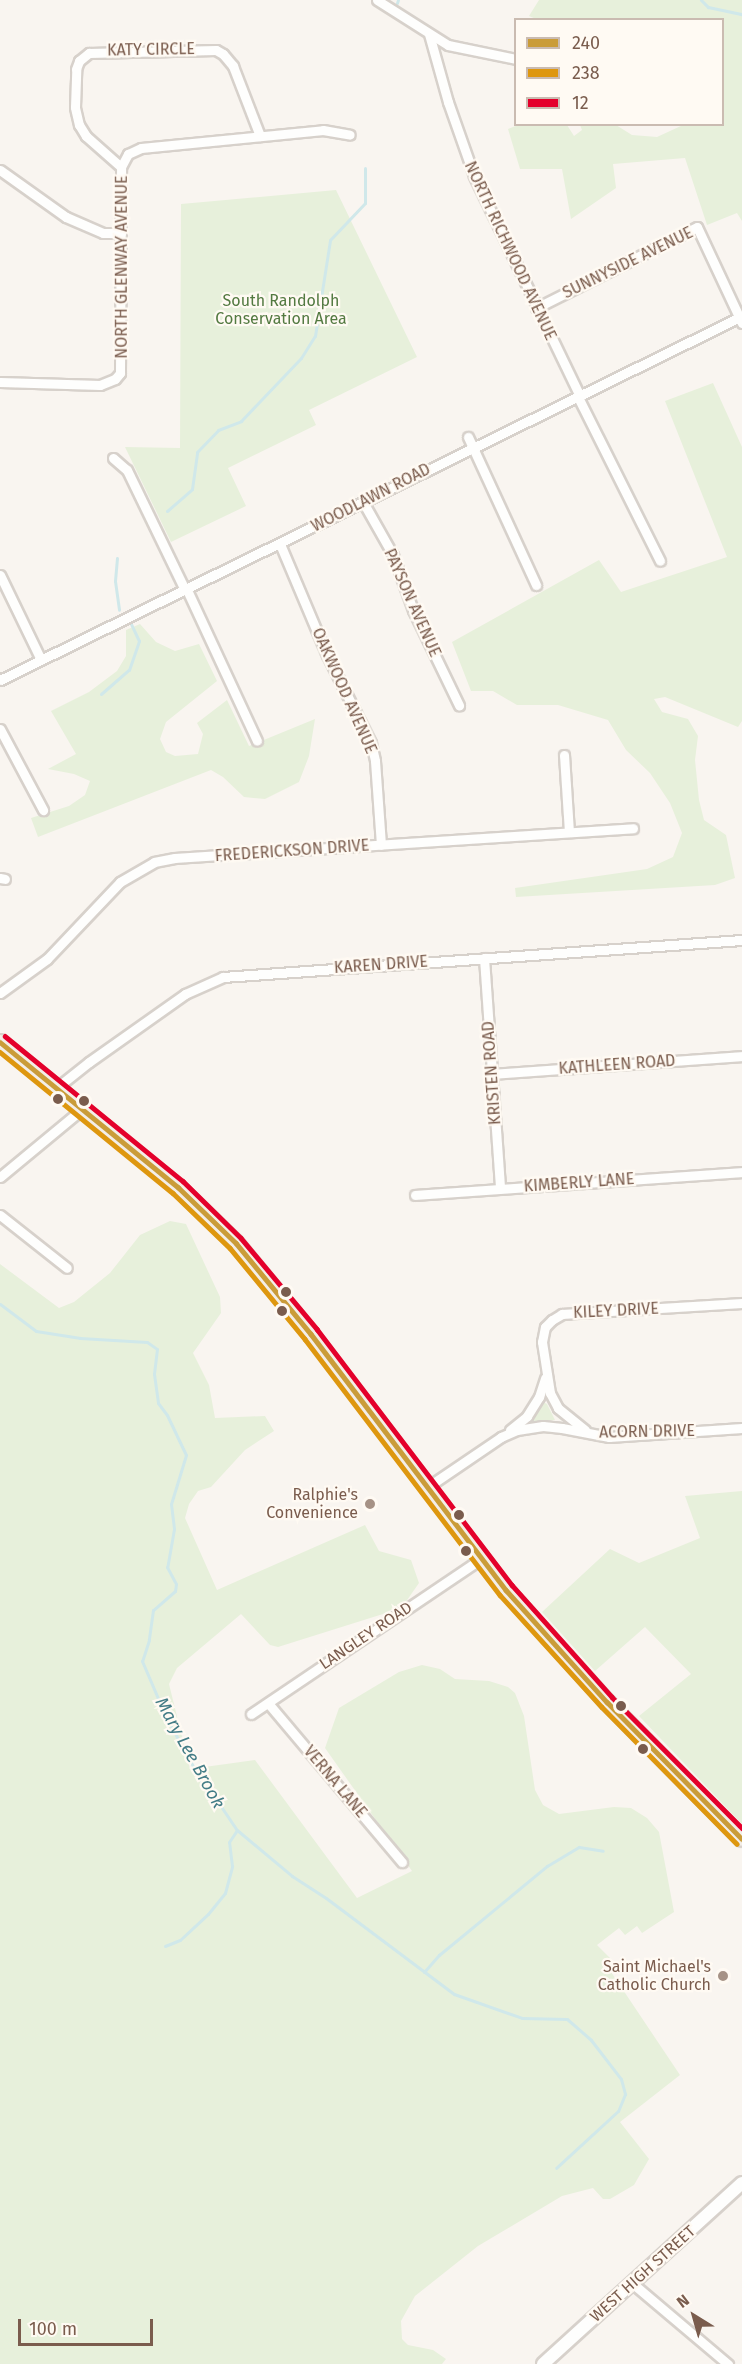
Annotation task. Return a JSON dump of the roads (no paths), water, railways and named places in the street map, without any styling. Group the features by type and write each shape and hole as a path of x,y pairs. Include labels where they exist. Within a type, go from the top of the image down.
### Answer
{"main road":[{"path":"0,1042 178,1187 236,1243 311,1334 481,1559 574,1667 742,1839"},
{"name":"WEST HIGH STREET","path":"543,2364 742,2183"}],"street":[{"path":"377,0 448,45 514,59"},
{"name":"NORTH RICHWOOD AVENUE","path":"429,34 448,102 474,176 660,561"},
{"name":"KATY CIRCLE","path":"121,167 96,146 80,125 75,107 75,69 79,61 89,53 216,50 224,54 233,66 260,136"},
{"name":"NORTH GLENWAY AVENUE","path":"0,382 100,386 116,379 122,364 121,167 128,154 141,148 323,130 350,135"},
{"path":"0,170 66,217 103,233 121,233"},
{"name":"SUNNYSIDE AVENUE","path":"536,308 697,227 741,319"},
{"name":"WOODLAWN ROAD","path":"0,680 473,447 741,319"},
{"path":"468,436 536,585"},
{"path":"113,458 127,471 257,741"},
{"name":"PAYSON AVENUE","path":"363,502 393,555 413,610 459,705"},
{"name":"OAKWOOD AVENUE","path":"280,544 327,655 374,752 381,845"},
{"path":"0,575 41,660"},
{"path":"0,729 43,810"},
{"path":"564,755 569,832"},
{"name":"FREDERICKSON DRIVE","path":"0,993 46,959 120,882 154,862 175,858 633,828"},
{"name":"KAREN DRIVE","path":"55,1089 88,1062 185,994 223,977 742,940"},
{"name":"KRISTEN ROAD","path":"484,958 500,1187"},
{"name":"KATHLEEN ROAD","path":"492,1074 742,1056"},
{"path":"0,1177 81,1110"},
{"name":"KIMBERLY LANE","path":"415,1195 500,1187 742,1172"},
{"path":"0,1215 67,1268"},
{"name":"KILEY DRIVE","path":"588,1432 558,1408 550,1393 545,1377 542,1342 545,1327 562,1314 742,1303"},
{"name":"KILEY DRIVE","path":"501,1437 527,1416 539,1397 545,1377"},
{"name":"ACORN DRIVE","path":"426,1488 501,1437 518,1430 543,1426 609,1437 742,1428"},
{"name":"LANGLEY ROAD","path":"252,1714 481,1559"},
{"name":"VERNA LANE","path":"268,1703 402,1862"},
{"path":"632,2283 728,2364"}],"waterway":[{"path":"701,0 708,7 742,14"},
{"path":"167,511 192,489 197,452 218,430 241,421 301,358 315,336 330,240 365,203 365,168"},
{"path":"117,558 115,581 119,610"},
{"path":"101,694 129,670 139,641 131,624"},
{"name":"Mary Lee Brook","path":"0,1304 36,1331 80,1338 147,1342 157,1349 154,1374 158,1403 167,1415 186,1455 171,1504 174,1529 167,1567 176,1584 175,1591 153,1610 149,1640 142,1661 166,1717 210,1797 220,1805 237,1830 292,1876 326,1898 454,1994 522,2018 567,2019 591,2040 621,2079 625,2094 618,2111 556,2168"},
{"path":"165,1946 180,1940 208,1914 225,1893 232,1866 229,1842 237,1830"},
{"path":"424,1972 439,1955 547,1866 579,1847 603,1851"}],"place":[{"name":"Ralphie's Convenience","path":"370,1504"},
{"name":"Saint Michael's Catholic Church","path":"723,1976"}],"park label":[{"name":"South Randolph Conservation Area","path":"281,310"}]}
